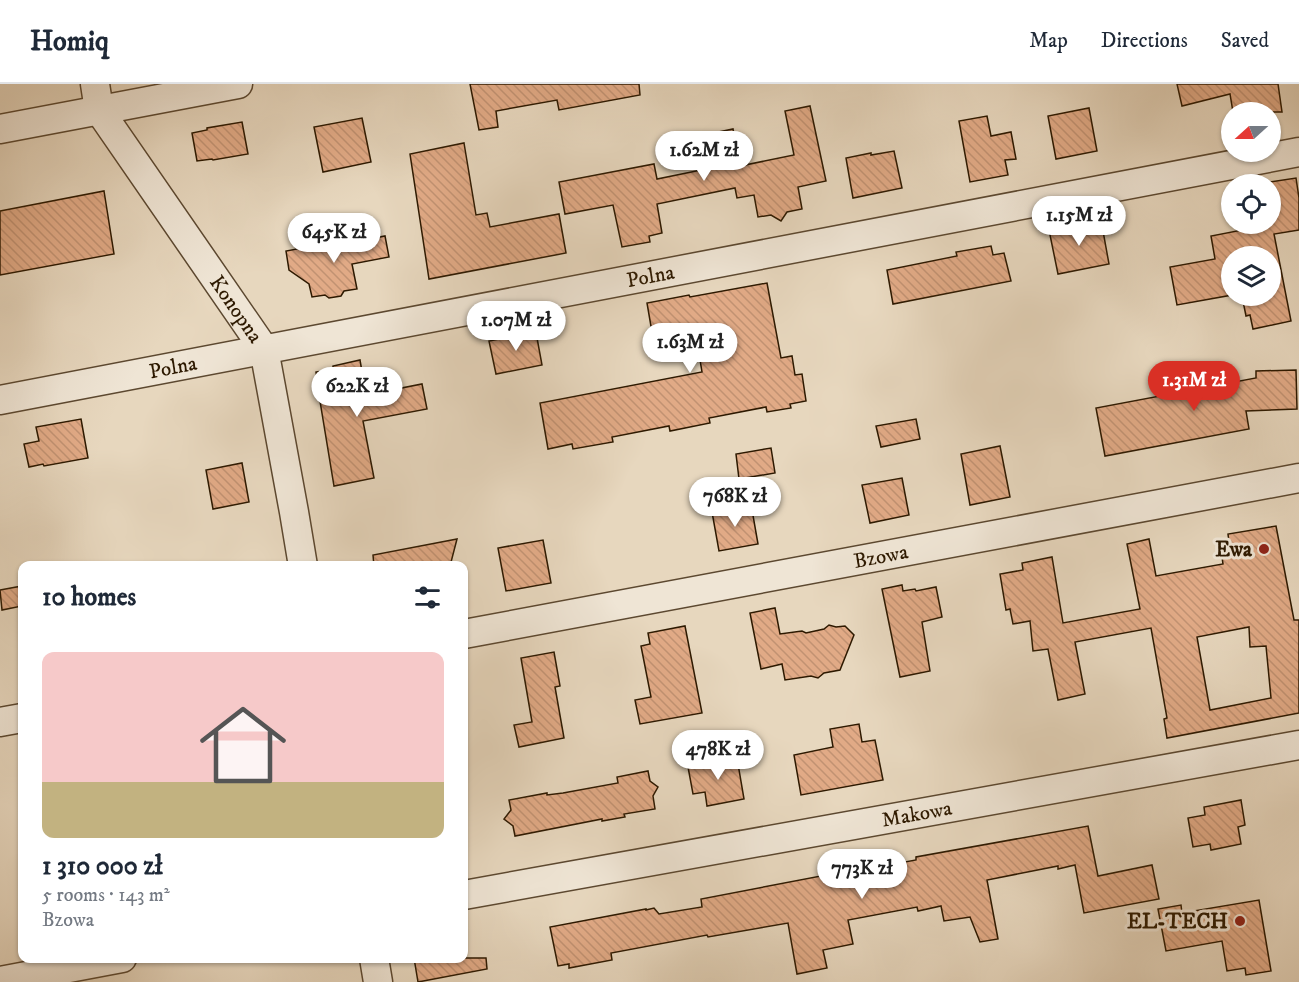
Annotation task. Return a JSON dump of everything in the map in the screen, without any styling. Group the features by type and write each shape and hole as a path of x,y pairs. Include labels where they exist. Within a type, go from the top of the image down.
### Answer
{"street":[{"path":"0,129 97,97 238,84"},
{"name":"Konopna","path":"97,97 264,349 302,561"},
{"name":"Polna","path":"0,400 1299,152"},
{"name":"Bzowa","path":"468,633 1299,478"},
{"path":"0,722 18,719"},
{"name":"Makowa","path":"468,895 1299,745"},
{"path":"0,981 95,963"},
{"path":"375,963 378,982"}],"building":[{"path":"470,84 639,84 640,95 559,110 557,100 496,111 498,127 479,130"},
{"path":"1177,84 1278,84 1281,102 1231,102 1230,94 1182,106"},
{"path":"810,106 826,181 798,187 802,209 787,212 781,221 771,215 758,217 754,195 737,198 735,188 657,204 662,233 649,236 650,242 622,247 613,205 565,214 559,182 654,164 657,179 711,168 704,135 733,129 740,166 794,155 785,111"},
{"path":"1089,108 1097,151 1056,159 1048,116"},
{"path":"987,116 991,136 1011,132 1016,159 1005,160 1008,175 970,182 959,121"},
{"path":"362,118 371,162 323,172 314,127"},
{"path":"242,122 248,154 197,161 192,133"},
{"path":"464,143 476,215 487,213 490,227 559,214 566,253 429,279 410,154"},
{"path":"894,151 902,188 853,198 846,158"},
{"path":"1296,178 1299,198 1299,230 1281,233 1281,180"},
{"path":"104,191 114,254 0,275 0,211"},
{"path":"1101,220 1109,264 1058,274 1049,230"},
{"path":"1274,234 1276,246 1221,246 1221,297 1177,305 1170,267 1215,259 1211,236"},
{"path":"385,236 389,257 352,264 357,289 344,291 341,296 312,297 309,284 289,270 286,251 344,240 345,244"},
{"path":"991,246 993,255 1004,253 1011,281 893,304 887,270 957,256 956,252"},
{"path":"1281,270 1291,321 1253,329 1250,315 1246,316 1244,306 1281,306"},
{"path":"767,283 781,358 792,356 795,375 802,374 806,401 790,404 791,408 767,412 766,407 709,418 710,423 670,431 669,426 612,437 613,442 573,449 572,444 548,449 540,403 702,372 695,330 653,338 647,303"},
{"path":"535,327 542,365 496,374 489,341 516,336 515,331"},
{"path":"360,360 366,395 422,384 427,409 363,421 374,478 334,486 316,372"},
{"path":"1296,370 1297,409 1246,411 1249,429 1105,456 1096,408 1256,378 1256,371"},
{"path":"81,419 88,458 29,467 24,444 39,441 36,427"},
{"path":"916,419 920,439 881,447 876,426"},
{"path":"1000,446 1010,497 970,505 961,454"},
{"path":"771,448 775,473 739,479 736,454"},
{"path":"242,463 249,502 213,509 206,470"},
{"path":"902,478 909,515 870,523 862,485"},
{"path":"751,504 758,544 719,551 712,512"},
{"path":"1276,526 1294,620 1299,620 1299,713 1167,738 1164,719 1167,718 1151,628 1075,642 1085,694 1058,700 1048,649 1033,651 1030,621 1013,624 1010,609 1006,610 1000,574 1023,570 1022,563 1052,557 1063,623 1140,609 1127,544 1149,539 1156,576 1223,564 1220,544 1229,542 1228,534","holes":["1249,627 1250,647 1266,646 1271,698 1210,710 1197,637"]},
{"path":"457,539 451,561 374,561 373,555"},
{"path":"543,540 551,583 506,591 498,548"},
{"path":"902,585 903,591 936,587 942,617 922,622 930,671 900,677 882,589"},
{"path":"18,587 18,607 2,610 0,590"},
{"path":"775,608 780,634 802,631 806,633 824,629 829,625 845,626 854,635 840,670 824,673 818,678 811,676 785,680 782,664 761,669 750,613"},
{"path":"685,626 702,713 640,724 635,700 651,697 641,646 650,644 648,633"},
{"path":"554,652 560,686 555,687 564,738 519,747 514,725 532,722 521,658"},
{"path":"859,724 862,742 875,740 883,780 801,795 794,755 833,747 830,729"},
{"path":"737,758 744,799 707,806 705,792 693,794 688,767"},
{"path":"648,771 650,781 658,787 653,796 655,809 624,814 625,817 602,821 602,819 515,836 513,826 504,819 511,810 509,800 618,783 617,777"},
{"path":"1241,800 1245,825 1238,827 1241,844 1211,850 1210,844 1193,847 1188,818 1205,815 1204,807"},
{"path":"1088,826 1098,876 1152,865 1159,899 1084,913 1075,865 1058,869 1058,866 987,880 998,939 980,942 970,917 944,921 941,906 918,911 917,907 848,920 853,944 823,950 827,968 797,974 788,923 611,953 612,960 569,968 569,964 558,966 550,927 646,909 654,908 659,914 702,907 701,899 837,873 837,871 862,866 863,870 916,860 916,857"},
{"path":"1259,900 1271,971 1246,975 1245,968 1227,971 1222,941 1166,951 1158,909 1181,905 1182,913"},
{"path":"468,958 486,958 487,969 418,982 415,963 468,963"}],"place":[{"name":"Ewa","path":"1264,549"},
{"name":"EL-TECH","path":"1240,921"}]}
